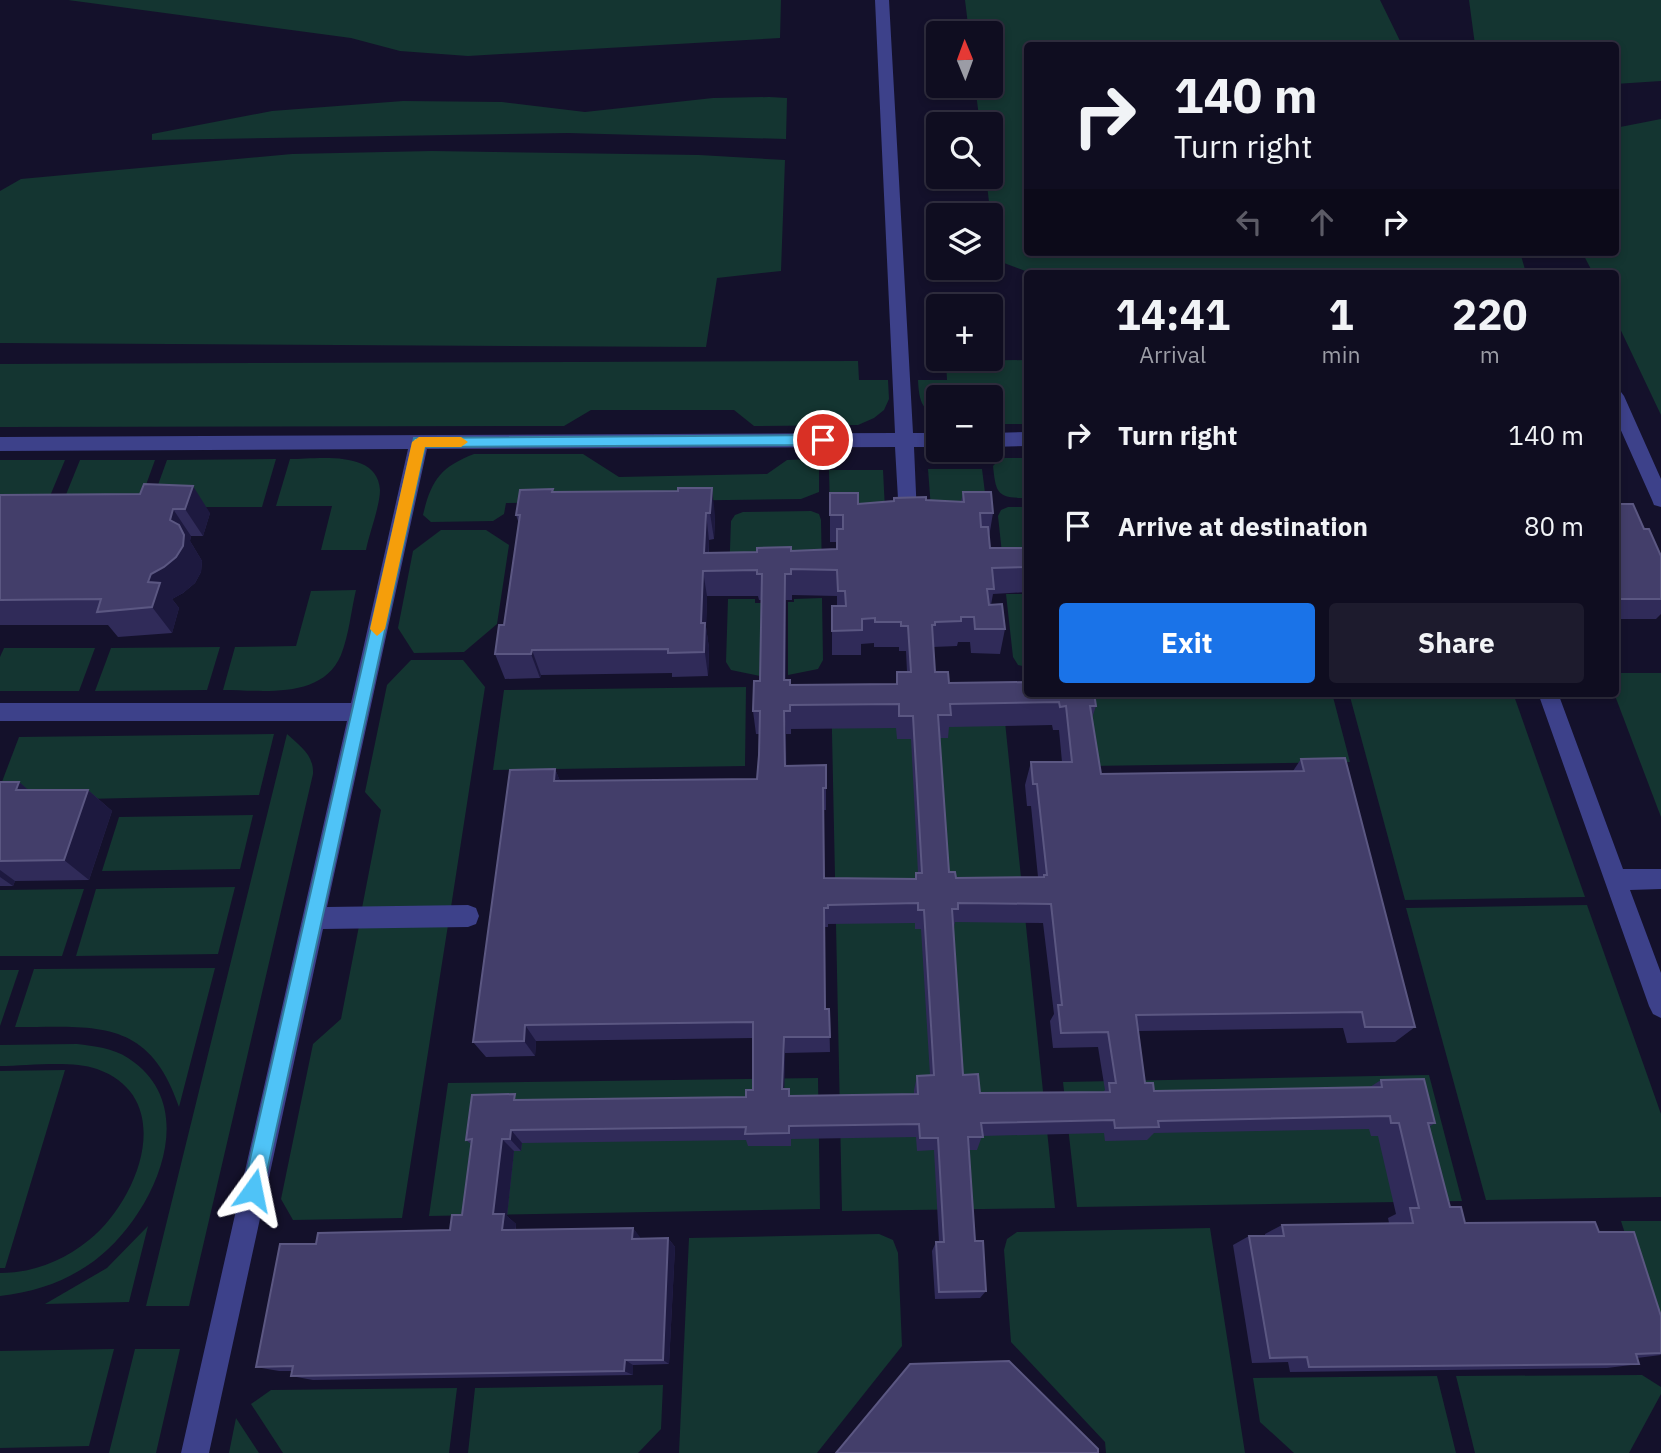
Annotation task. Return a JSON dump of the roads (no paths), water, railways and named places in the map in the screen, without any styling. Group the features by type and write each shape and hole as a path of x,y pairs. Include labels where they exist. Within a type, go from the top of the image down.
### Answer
{"street":[{"path":"883,0 908,516"},
{"path":"1619,405 1661,500"},
{"path":"1003,440 1024,439"},
{"path":"0,444 926,440"},
{"path":"195,1453 419,442"},
{"path":"1549,697 1661,1006"},
{"path":"0,712 359,712"},
{"path":"1615,880 1661,879"},
{"path":"313,918 468,916"}]}
